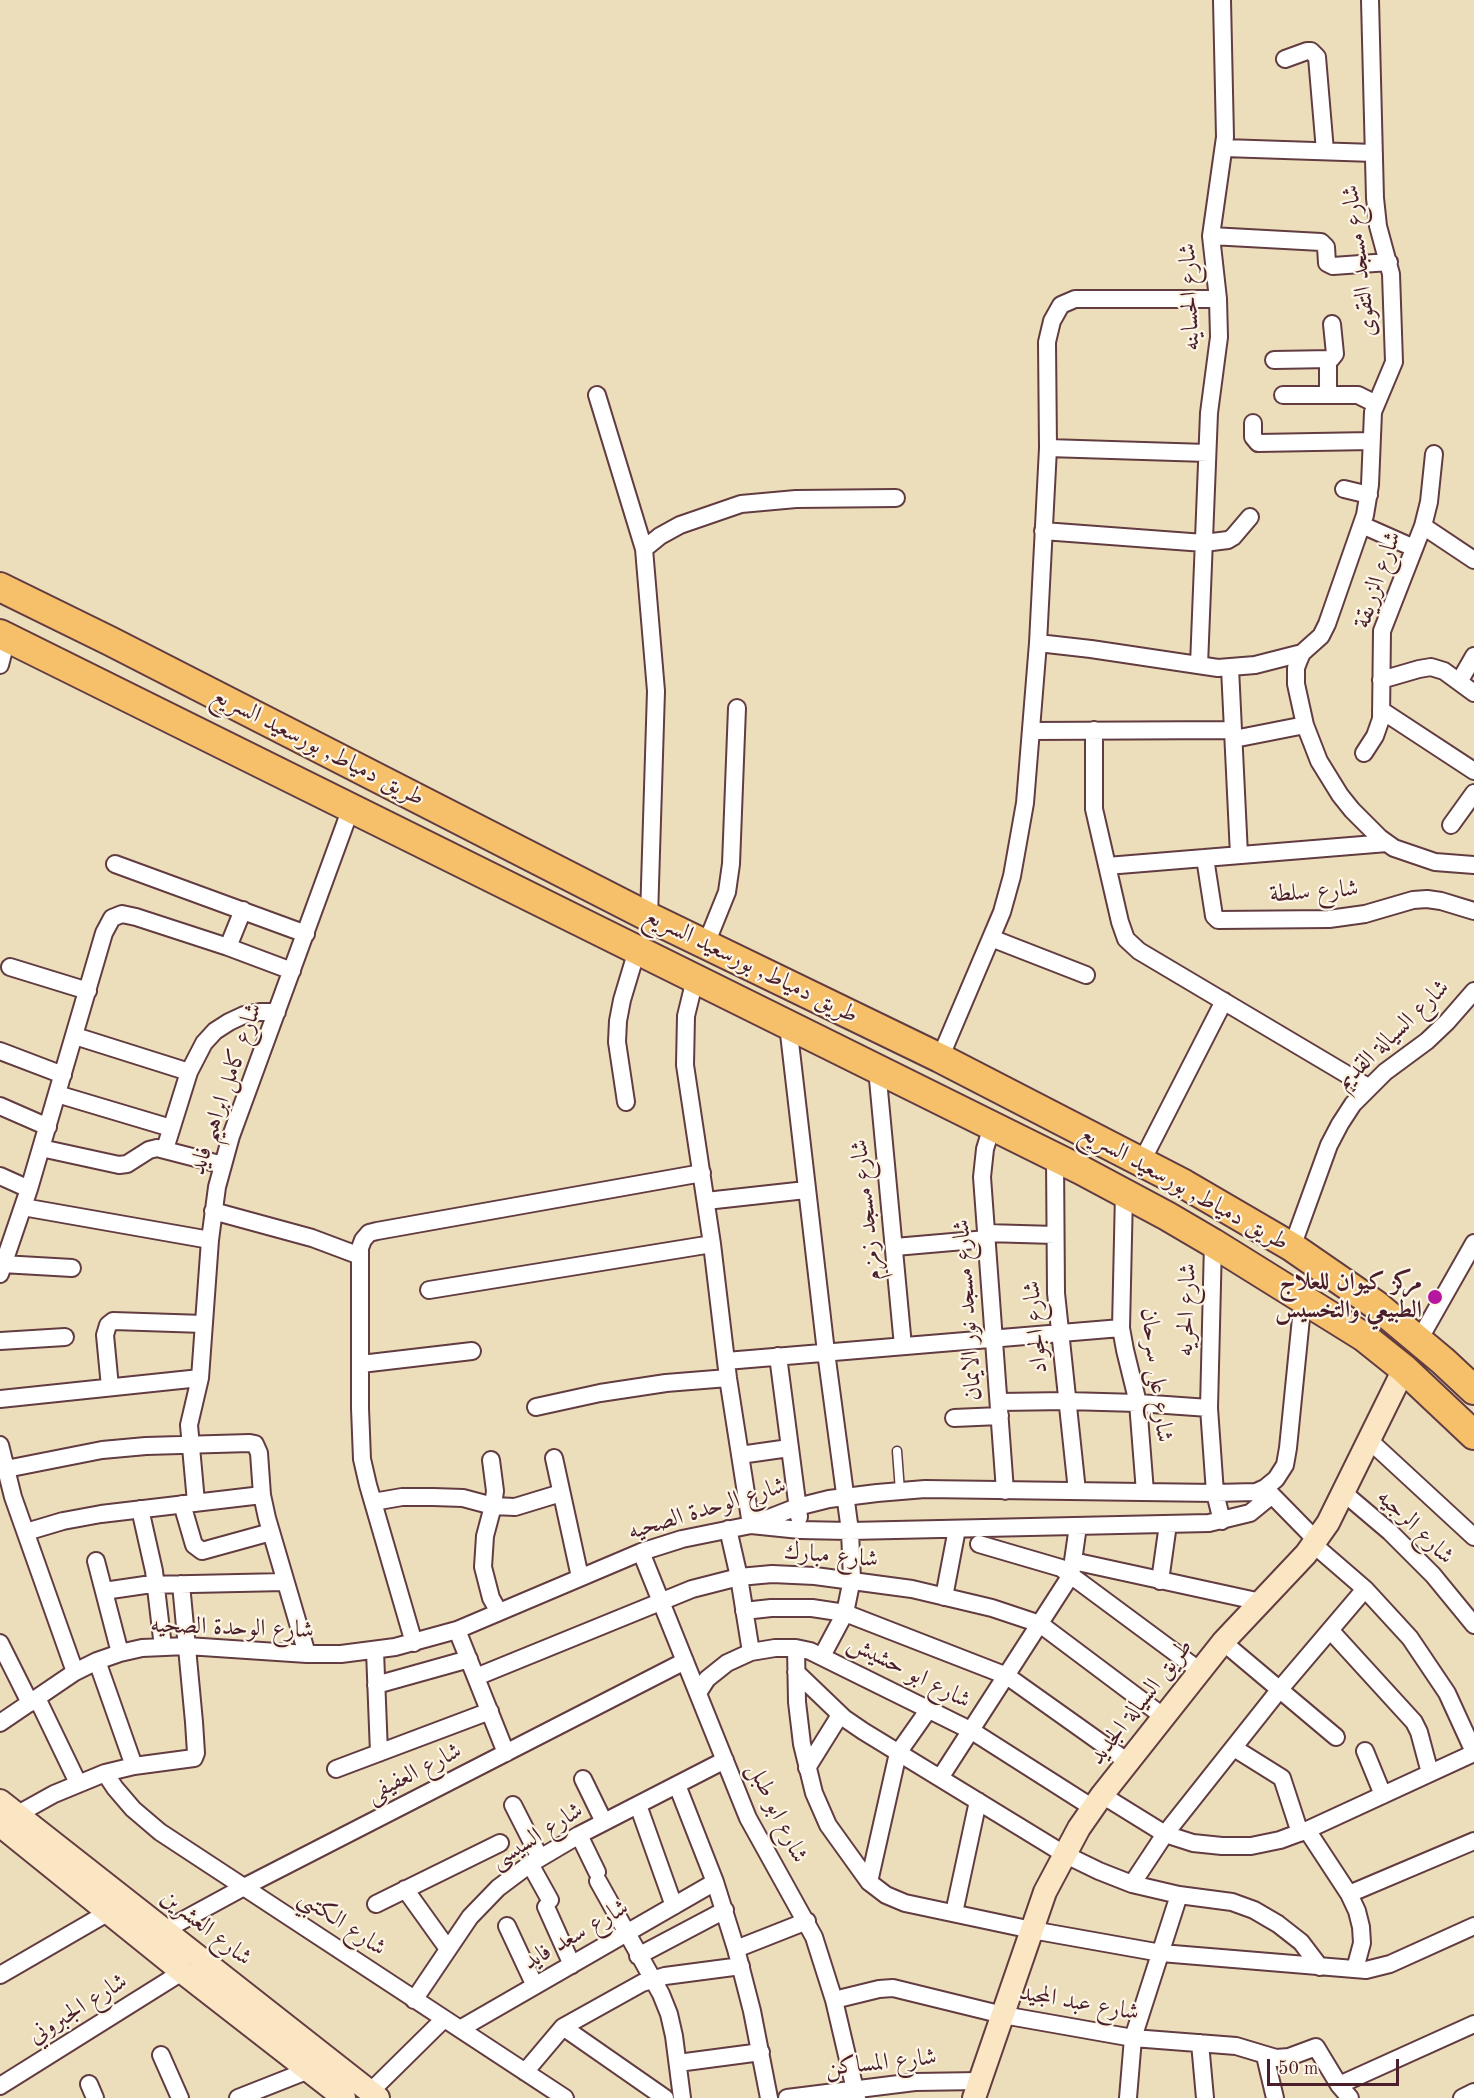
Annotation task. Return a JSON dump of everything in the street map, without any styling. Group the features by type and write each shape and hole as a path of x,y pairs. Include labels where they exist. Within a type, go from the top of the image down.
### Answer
{"highway":[{"name":"طريق دمياط, بورسعيد السريع","path":"0,587 110,640 650,917 940,1058 1184,1184 1292,1247 1376,1305 1474,1390"},
{"name":"طريق دمياط, بورسعيد السريع","path":"4,636 1055,1157 1167,1216 1364,1337 1404,1369 1474,1435"},
{"path":"1114,1188 1131,1156"},
{"path":"1167,1216 1184,1184"}],"main road":[{"name":"طريق السيالة الجديد","path":"976,2093 1045,1892 1064,1854 1098,1801 1223,1642 1293,1569 1328,1523 1404,1369"},
{"name":"شارع العشرين","path":"6,1813 107,1912 182,1972 249,2010 374,2095"},
{"name":"شارع العشرين","path":"6,1813 165,1930 309,2070 344,2098"}],"street":[{"name":"شارع الحساينه","path":"1199,665 1209,413 1218,356 1218,299 1211,236 1224,148 1222,0"},
{"name":"شارع مسجد التقوى","path":"1302,654 1324,630 1362,525 1369,495 1372,420 1376,404 1394,362 1389,262 1376,212 1370,0"},
{"path":"1285,59 1307,51 1311,51 1317,57 1325,151"},
{"path":"1224,148 1374,153"},
{"path":"1211,236 1321,242 1326,247 1327,263 1333,266 1389,262"},
{"path":"940,1058 1004,903 1020,840 1038,643 1048,448 1047,342 1052,321 1061,305 1075,299 1218,299"},
{"path":"1274,360 1328,360 1334,357 1332,324"},
{"path":"1328,360 1328,394"},
{"path":"597,395 644,549 657,691 650,917"},
{"path":"1283,396 1358,395 1376,404"},
{"path":"1252,423 1254,437 1258,443 1371,441"},
{"path":"1048,448 1207,453"},
{"name":"شارع الزريقة","path":"1364,753 1379,728 1382,631 1423,526 1429,502 1434,454"},
{"path":"1344,489 1369,495"},
{"path":"644,549 660,536 680,525 741,504 796,499 896,498"},
{"path":"1043,531 1204,543 1228,540 1250,517"},
{"path":"1362,525 1414,548"},
{"path":"1423,526 1474,560"},
{"path":"0,665 4,636"},
{"path":"1038,643 1230,668 1256,665 1302,654"},
{"path":"1302,654 1295,676 1305,725 1311,743 1329,778 1352,810 1387,843 1401,851 1435,862 1474,865"},
{"path":"1459,682 1474,656"},
{"path":"1381,680 1431,667 1444,671 1474,693"},
{"path":"1230,668 1239,855"},
{"path":"706,944 727,892 731,864 737,708"},
{"path":"1381,710 1474,771"},
{"path":"1031,730 1234,734 1305,725"},
{"path":"1094,730 1094,809 1122,931 1132,946 1368,1087"},
{"path":"1451,825 1474,792"},
{"name":"شارع كامل ابراهيم فايد","path":"271,1532 202,1551 194,1545 189,1503 190,1416 200,1378 213,1211 223,1165 231,1136 351,808"},
{"path":"1107,866 1387,843"},
{"name":"شارع سلطة","path":"1205,858 1214,913 1218,920 1329,919 1365,914 1413,900 1427,899 1474,911"},
{"path":"115,864 306,933"},
{"path":"228,947 243,910"},
{"path":"72,1268 1,1269 29,1189 106,927 116,915 136,917 292,971"},
{"path":"991,938 1086,975"},
{"path":"626,1102 617,1042 618,1021 637,950"},
{"path":"10,967 88,991"},
{"path":"695,979 686,1017 685,1065 750,1524 800,1530 957,1529 1209,1523 1250,1513 1269,1491 1285,1465 1303,1298"},
{"name":"شارع السيالة القديم","path":"1292,1247 1329,1145 1353,1104 1368,1087 1427,1041 1474,991"},
{"path":"1131,1156 1224,1001"},
{"path":"165,1149 189,1072 204,1042 215,1031 244,1015 277,1012"},
{"path":"788,1025 806,1191 850,1531 852,1580 845,1613 822,1656"},
{"path":"75,1036 189,1072"},
{"path":"0,1051 63,1076"},
{"name":"شارع مسجد زمزم","path":"877,1069 903,1346"},
{"path":"57,1094 171,1128"},
{"path":"0,1106 48,1127"},
{"name":"شارع مسجد نور الايمان","path":"992,1126 982,1163 1005,1491"},
{"path":"41,1148 119,1165 135,1160 149,1150 157,1148 223,1165"},
{"name":"شارع الجواد","path":"1055,1157 1056,1293 1077,1491"},
{"path":"414,1643 364,1468 360,1434 360,1256 363,1240 369,1233 377,1231 702,1173"},
{"path":"0,1176 29,1189"},
{"name":"شارع على سرحان","path":"1114,1188 1121,1328 1138,1402 1145,1492"},
{"path":"706,1201 806,1191"},
{"path":"23,1207 210,1240"},
{"path":"213,1211 303,1235 360,1256"},
{"path":"895,1247 986,1236 1055,1235"},
{"name":"شارع الحريه","path":"1213,1243 1209,1408 1215,1493 1222,1521"},
{"path":"1419,1340 1474,1243"},
{"path":"429,1290 712,1244"},
{"path":"110,1387 105,1335 108,1325 112,1322 204,1324"},
{"path":"536,1407 600,1393 666,1383 778,1356 1121,1328"},
{"path":"0,1341 65,1336"},
{"path":"361,1364 472,1351"},
{"path":"778,1356 800,1530"},
{"path":"0,1399 200,1378"},
{"path":"954,1418 999,1409 1067,1401 1138,1402 1209,1408"},
{"path":"1370,1441 1474,1537"},
{"path":"6,1469 102,1450 189,1444 255,1444 259,1453 262,1495 271,1532 307,1654"},
{"path":"0,1445 6,1469 7,1500 26,1532 75,1672"},
{"path":"740,1455 789,1448"},
{"path":"554,1458 579,1577"},
{"path":"491,1460 494,1475 494,1506 485,1536 483,1567 491,1598 499,1612"},
{"name":"شارع الوحدة الصحيه","path":"0,1723 75,1672 120,1653 142,1648 187,1646 341,1654 375,1651 414,1643 457,1630 641,1552 682,1539 750,1524 797,1507 846,1497 900,1491 963,1489 1215,1493 1269,1491"},
{"path":"1269,1491 1314,1542 1365,1589 1410,1638 1447,1692 1474,1752"},
{"path":"373,1502 402,1497 463,1498 494,1506 515,1507 561,1493"},
{"name":"شارع الرجيه","path":"1344,1493 1390,1532 1425,1567 1474,1625"},
{"path":"26,1532 63,1521 140,1509 262,1495"},
{"path":"140,1509 156,1584 163,1647"},
{"path":"1160,1581 1168,1524"},
{"path":"940,1778 1040,1624 1072,1568 1078,1526"},
{"path":"728,1529 739,1577 751,1652"},
{"path":"944,1596 957,1529"},
{"path":"979,1544 1046,1563 1160,1581 1261,1602"},
{"name":"شارع ابو طبل","path":"641,1552 748,1818 767,1856 807,1921 814,1937 834,2000 856,2094"},
{"path":"96,1561 120,1653"},
{"path":"1072,1568 1200,1671"},
{"name":"شارع مبارك","path":"476,1677 693,1589 739,1577 772,1574 852,1580 912,1589 992,1608 1040,1624 1164,1717"},
{"path":"104,1591 156,1584 285,1582"},
{"path":"6,1813 105,1773 134,1766 195,1758 195,1732 181,1584"},
{"path":"1132,1884 1165,1834 1280,1689 1365,1589"},
{"path":"744,1611 771,1608 812,1608 845,1613 1006,1676 1128,1762"},
{"path":"457,1630 506,1753"},
{"path":"1330,1630 1414,1722 1430,1773"},
{"path":"1223,1642 1336,1737"},
{"path":"0,1643 34,1700 78,1783"},
{"path":"796,1648 797,1702 807,1768 814,1793 828,1825 869,1882 886,1895 905,1903 1032,1930 1161,1953 1366,1970 1390,1964 1474,1926"},
{"name":"شارع ابو حشيش","path":"698,1693 708,1679 727,1663 751,1652 796,1648 822,1656 929,1709 1098,1801 1165,1834 1193,1843 1222,1846 1251,1846 1304,1832 1474,1752"},
{"path":"375,1651 379,1753"},
{"path":"376,1684 469,1659"},
{"path":"97,1661 134,1766"},
{"name":"شارع العفيفى","path":"165,1930 244,1887 685,1661"},
{"path":"796,1672 840,1715 862,1731 1064,1854 1132,1884 1179,1895 1232,1902 1254,1910 1278,1924 1301,1942 1320,1967"},
{"path":"869,1882 898,1753 929,1709"},
{"path":"336,1769 489,1711"},
{"path":"807,1768 840,1715"},
{"path":"1234,1748 1282,1778 1304,1832 1349,1894 1361,1927 1362,1943 1355,1969"},
{"path":"1365,1751 1383,1795"},
{"name":"شارع السيسى","path":"414,2000 470,1917 498,1888 535,1861 579,1835 725,1760"},
{"name":"شارع الكتبي","path":"105,1773 133,1809 160,1832 565,2098"},
{"path":"584,1779 603,1822"},
{"path":"677,1785 715,1882 741,1966 769,2098"},
{"path":"954,1913 978,1802"},
{"path":"513,1804 572,1965"},
{"path":"638,1805 674,1906"},
{"path":"579,1835 597,1876 669,2014 682,2098"},
{"path":"1349,1894 1474,1840"},
{"path":"376,1904 500,1843"},
{"name":"شارع سعد فايد","path":"460,2029 715,1882"},
{"path":"405,1890 448,1949"},
{"path":"1128,2098 1133,2038 1179,1895"},
{"path":"638,1956 724,1910"},
{"path":"0,1976 107,1912"},
{"path":"736,1949 807,1921"},
{"path":"507,1926 535,1986"},
{"path":"525,2072 563,2027 652,1979 741,1966"},
{"name":"شارع الجبروني","path":"0,2085 182,1972"},
{"name":"شارع عبد المجيد","path":"834,2000 879,1989 893,1988 1003,2014 1133,2038 1246,2048 1276,2058 1288,2057 1317,2047 1339,2085"},
{"path":"374,2095 444,2019"},
{"path":"1350,2098 1339,2085 1474,2024"},
{"path":"563,2027 665,2098"},
{"path":"1200,2043 1205,2098"},
{"path":"678,2063 761,2052"},
{"path":"161,2055 180,2098"},
{"path":"1265,2056 1275,2098"},
{"path":"238,2098 256,2095 309,2070"},
{"name":"شارع المساكن","path":"787,2098 856,2094 915,2082 976,2093"},
{"path":"1462,2098 1474,2092"}],"lane":[{"path":"897,1451 900,1491"}],"place":[{"name":"مركز كيوان للعلاج الطبيعي والتخسيس","path":"1435,1297"}]}
